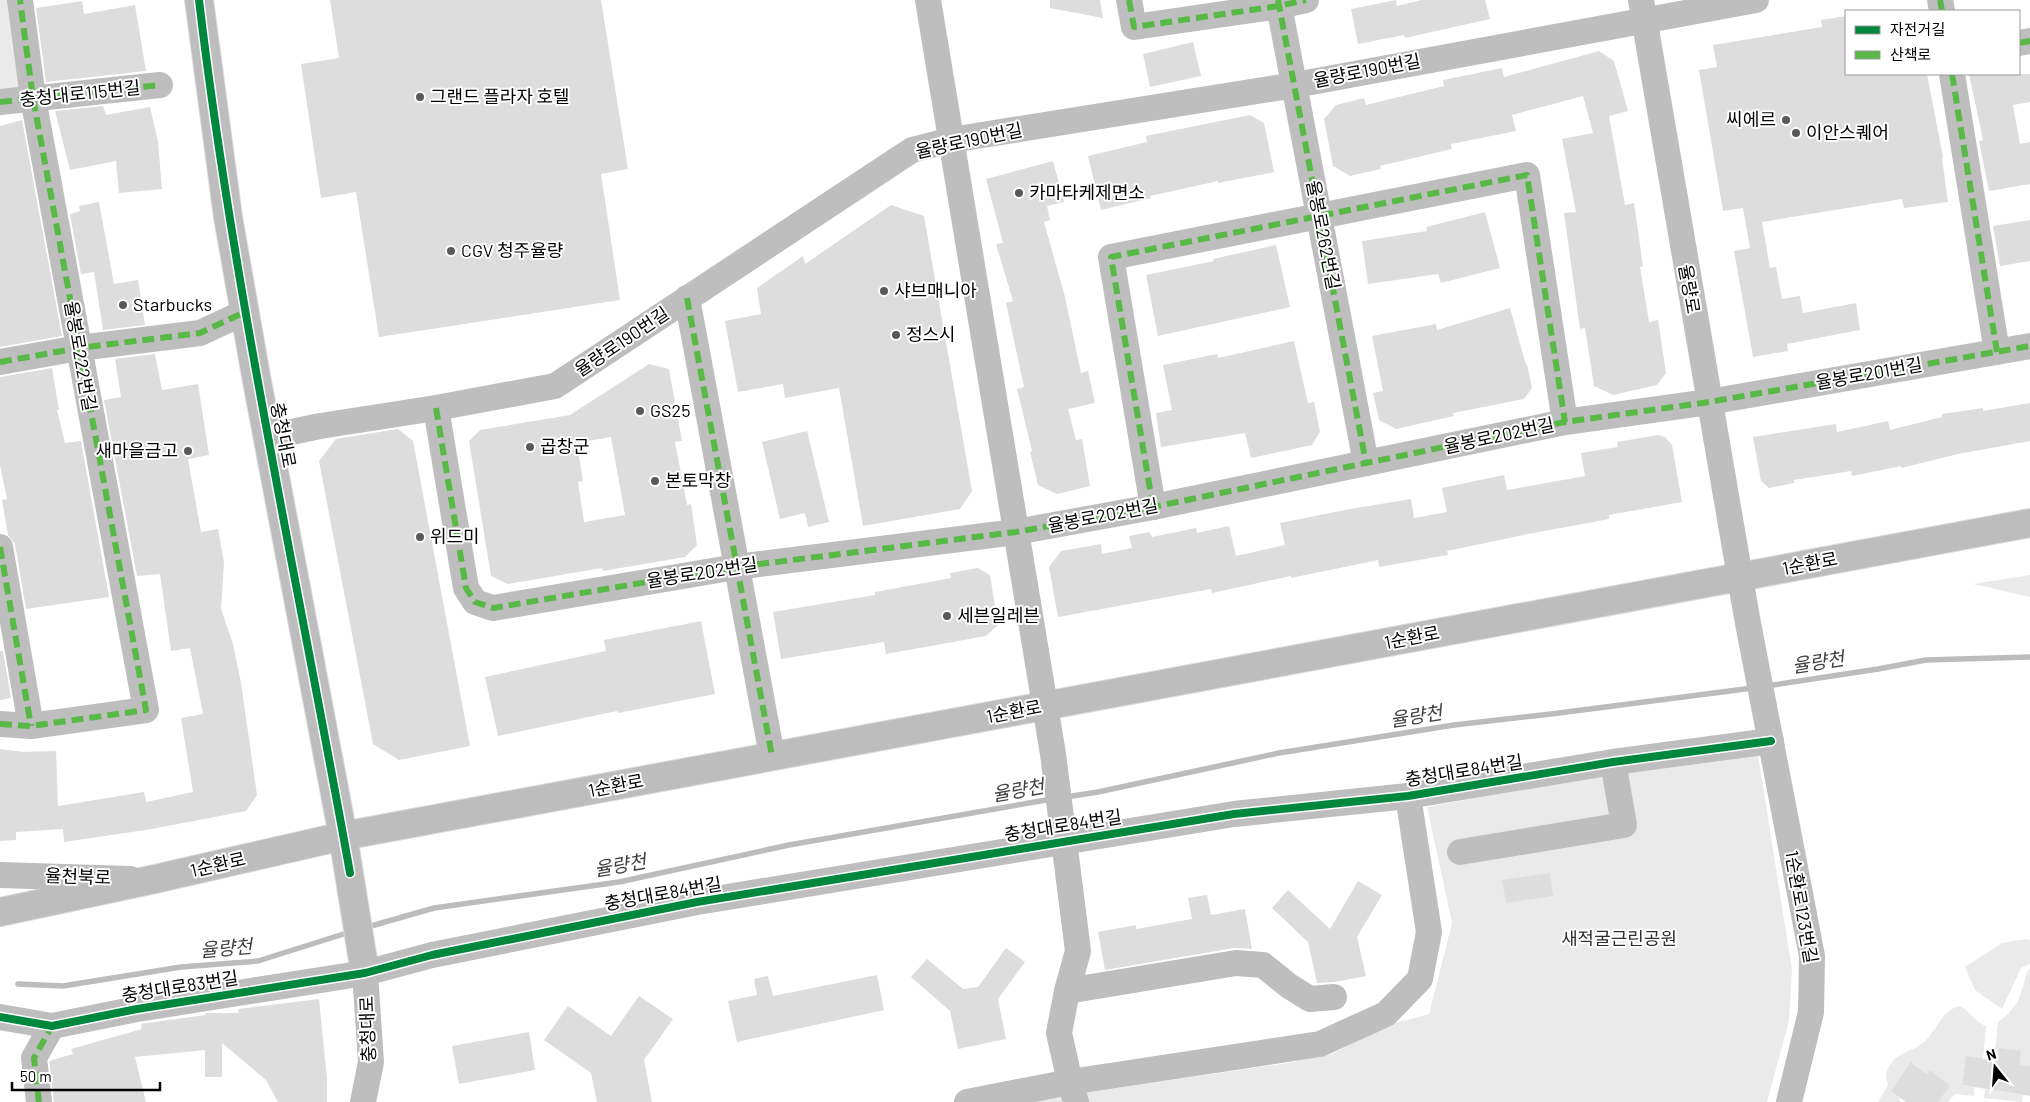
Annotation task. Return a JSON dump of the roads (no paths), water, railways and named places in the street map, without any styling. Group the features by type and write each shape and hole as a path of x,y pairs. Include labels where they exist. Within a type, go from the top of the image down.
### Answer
{"main road":[{"name":"충청대로","path":"199,0 228,217 350,873 364,964"},
{"name":"1순환로","path":"0,912 343,836 2030,523"}],"street":[{"name":"율봉로222번길","path":"20,0 33,98 146,710 31,726"},
{"path":"928,0 1053,754 1065,841 1078,951 1067,991 1059,1033 1073,1092"},
{"path":"1129,0 1134,27 1306,0"},
{"name":"율량로190번길","path":"268,437 320,426 436,408 555,386 912,150 951,140 1295,85 1642,10 1756,0"},
{"name":"율봉로262번길","path":"1279,3 1366,463"},
{"name":"율량로","path":"1642,10 1746,618"},
{"path":"1952,75 1998,352"},
{"name":"충청대로115번길","path":"0,102 160,85"},
{"path":"1153,507 1111,257 1527,175 1565,422"},
{"path":"687,298 772,756"},
{"path":"0,362 79,348 200,332 245,312"},
{"name":"율봉로201번길","path":"1708,402 2030,346"},
{"name":"율봉로202번길","path":"436,408 466,588 475,602 493,608 736,567 1016,532 1153,507 1565,422 1708,402"},
{"path":"0,547 31,726 0,724"},
{"name":"1순환로123번길","path":"1746,618 1812,956 1811,1012 1788,1102"},
{"name":"충청대로84번길","path":"364,964 432,955 697,902 1234,814 1408,796 1613,762 1770,741"},
{"path":"1460,852 1624,825 1613,762"},
{"path":"967,1102 1073,1092 1320,1044 1386,1014 1420,979 1430,932 1408,796"},
{"name":"율천북로","path":"0,875 155,879"},
{"path":"1067,991 1236,963 1263,965 1289,986 1310,999 1334,997"},
{"name":"충청대로83번길","path":"0,1017 52,1026 364,964"},
{"name":"충청대로","path":"363,1102 371,1062 364,964"},
{"path":"39,1102 34,1058 52,1026"}],"waterway":[{"name":"율량천","path":"1767,686 1926,660 2030,657"},
{"name":"율량천","path":"1066,797 1098,792 1279,753 1454,725 1753,688"},
{"name":"율량천","path":"364,928 434,908 619,882 789,845 1052,799"},
{"name":"율량천","path":"18,984 63,986 181,967 258,961 350,932"}],"place":[{"name":"그랜드 플라자 호텔","path":"420,97"},
{"name":"씨에르","path":"1786,120"},
{"name":"이안스퀘어","path":"1796,133"},
{"name":"카마타케제면소","path":"1019,193"},
{"name":"CGV 청주율량","path":"451,251"},
{"name":"샤브매니아","path":"884,291"},
{"name":"Starbucks","path":"123,305"},
{"name":"정스시","path":"896,335"},
{"name":"GS25","path":"640,411"},
{"name":"곱창군","path":"530,447"},
{"name":"새마을금고","path":"188,451"},
{"name":"본토막창","path":"655,481"},
{"name":"위드미","path":"420,537"},
{"name":"세븐일레븐","path":"947,616"}],"park label":[{"name":"새적굴근린공원","path":"1619,939"}]}
